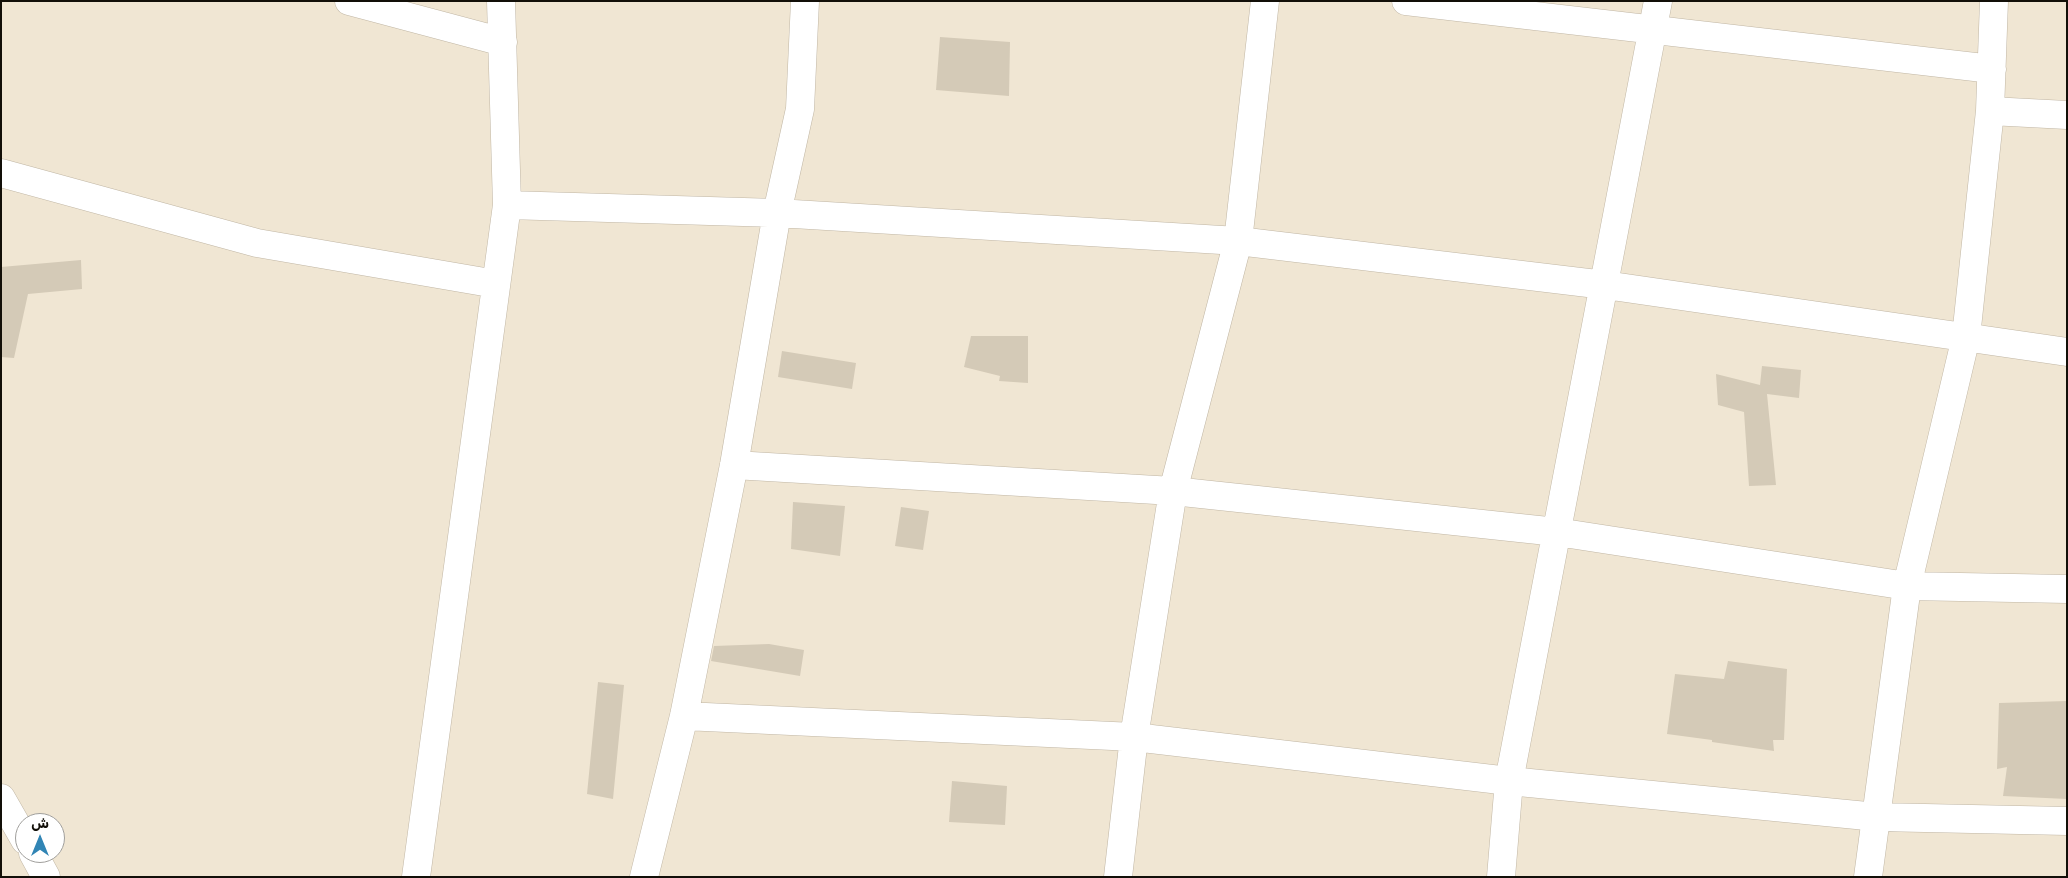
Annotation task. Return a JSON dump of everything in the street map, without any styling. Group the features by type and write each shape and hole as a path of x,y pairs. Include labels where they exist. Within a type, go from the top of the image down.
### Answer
{"street":[{"path":"349,1 502,42"},
{"path":"416,877 507,205 501,1"},
{"path":"644,877 684,716 734,465 777,213 800,109 805,1"},
{"path":"1118,877 1134,737 1173,491 1238,241 1265,1"},
{"path":"1406,1 1992,69"},
{"path":"1501,877 1509,781 1606,285 1658,1"},
{"path":"1868,877 1907,586 1966,337 1990,111 1994,1"},
{"path":"1990,111 2067,115"},
{"path":"1,173 258,243 496,284"},
{"path":"507,205 777,213 1238,241 1606,285 2067,352"},
{"path":"734,465 1173,491 1557,532 1907,586 2067,589"},
{"path":"684,716 1134,737 1509,781 1877,817 2067,821"},
{"path":"1,798 15,822"},
{"path":"38,863 46,877"}],"building":[{"path":"940,37 1010,42 1009,96 936,90"},
{"path":"81,260 82,289 28,294 14,358 1,357 1,267"},
{"path":"971,336 1028,336 1028,383 999,381 1000,376 964,367"},
{"path":"782,351 856,363 852,389 778,377"},
{"path":"1762,366 1801,370 1799,398 1767,394 1776,485 1749,486 1744,412 1718,405 1716,374 1760,385"},
{"path":"793,502 845,506 840,556 791,549"},
{"path":"901,507 929,511 923,550 895,546"},
{"path":"769,644 804,650 800,676 711,661 714,646"},
{"path":"1728,661 1787,669 1784,740 1773,740 1774,751 1667,734 1675,674 1724,679"},
{"path":"598,682 624,685 613,799 587,794"},
{"path":"2067,701 2067,799 2003,796 2007,767 1997,769 1999,703"},
{"path":"952,781 1007,786 1005,825 949,822"}]}
